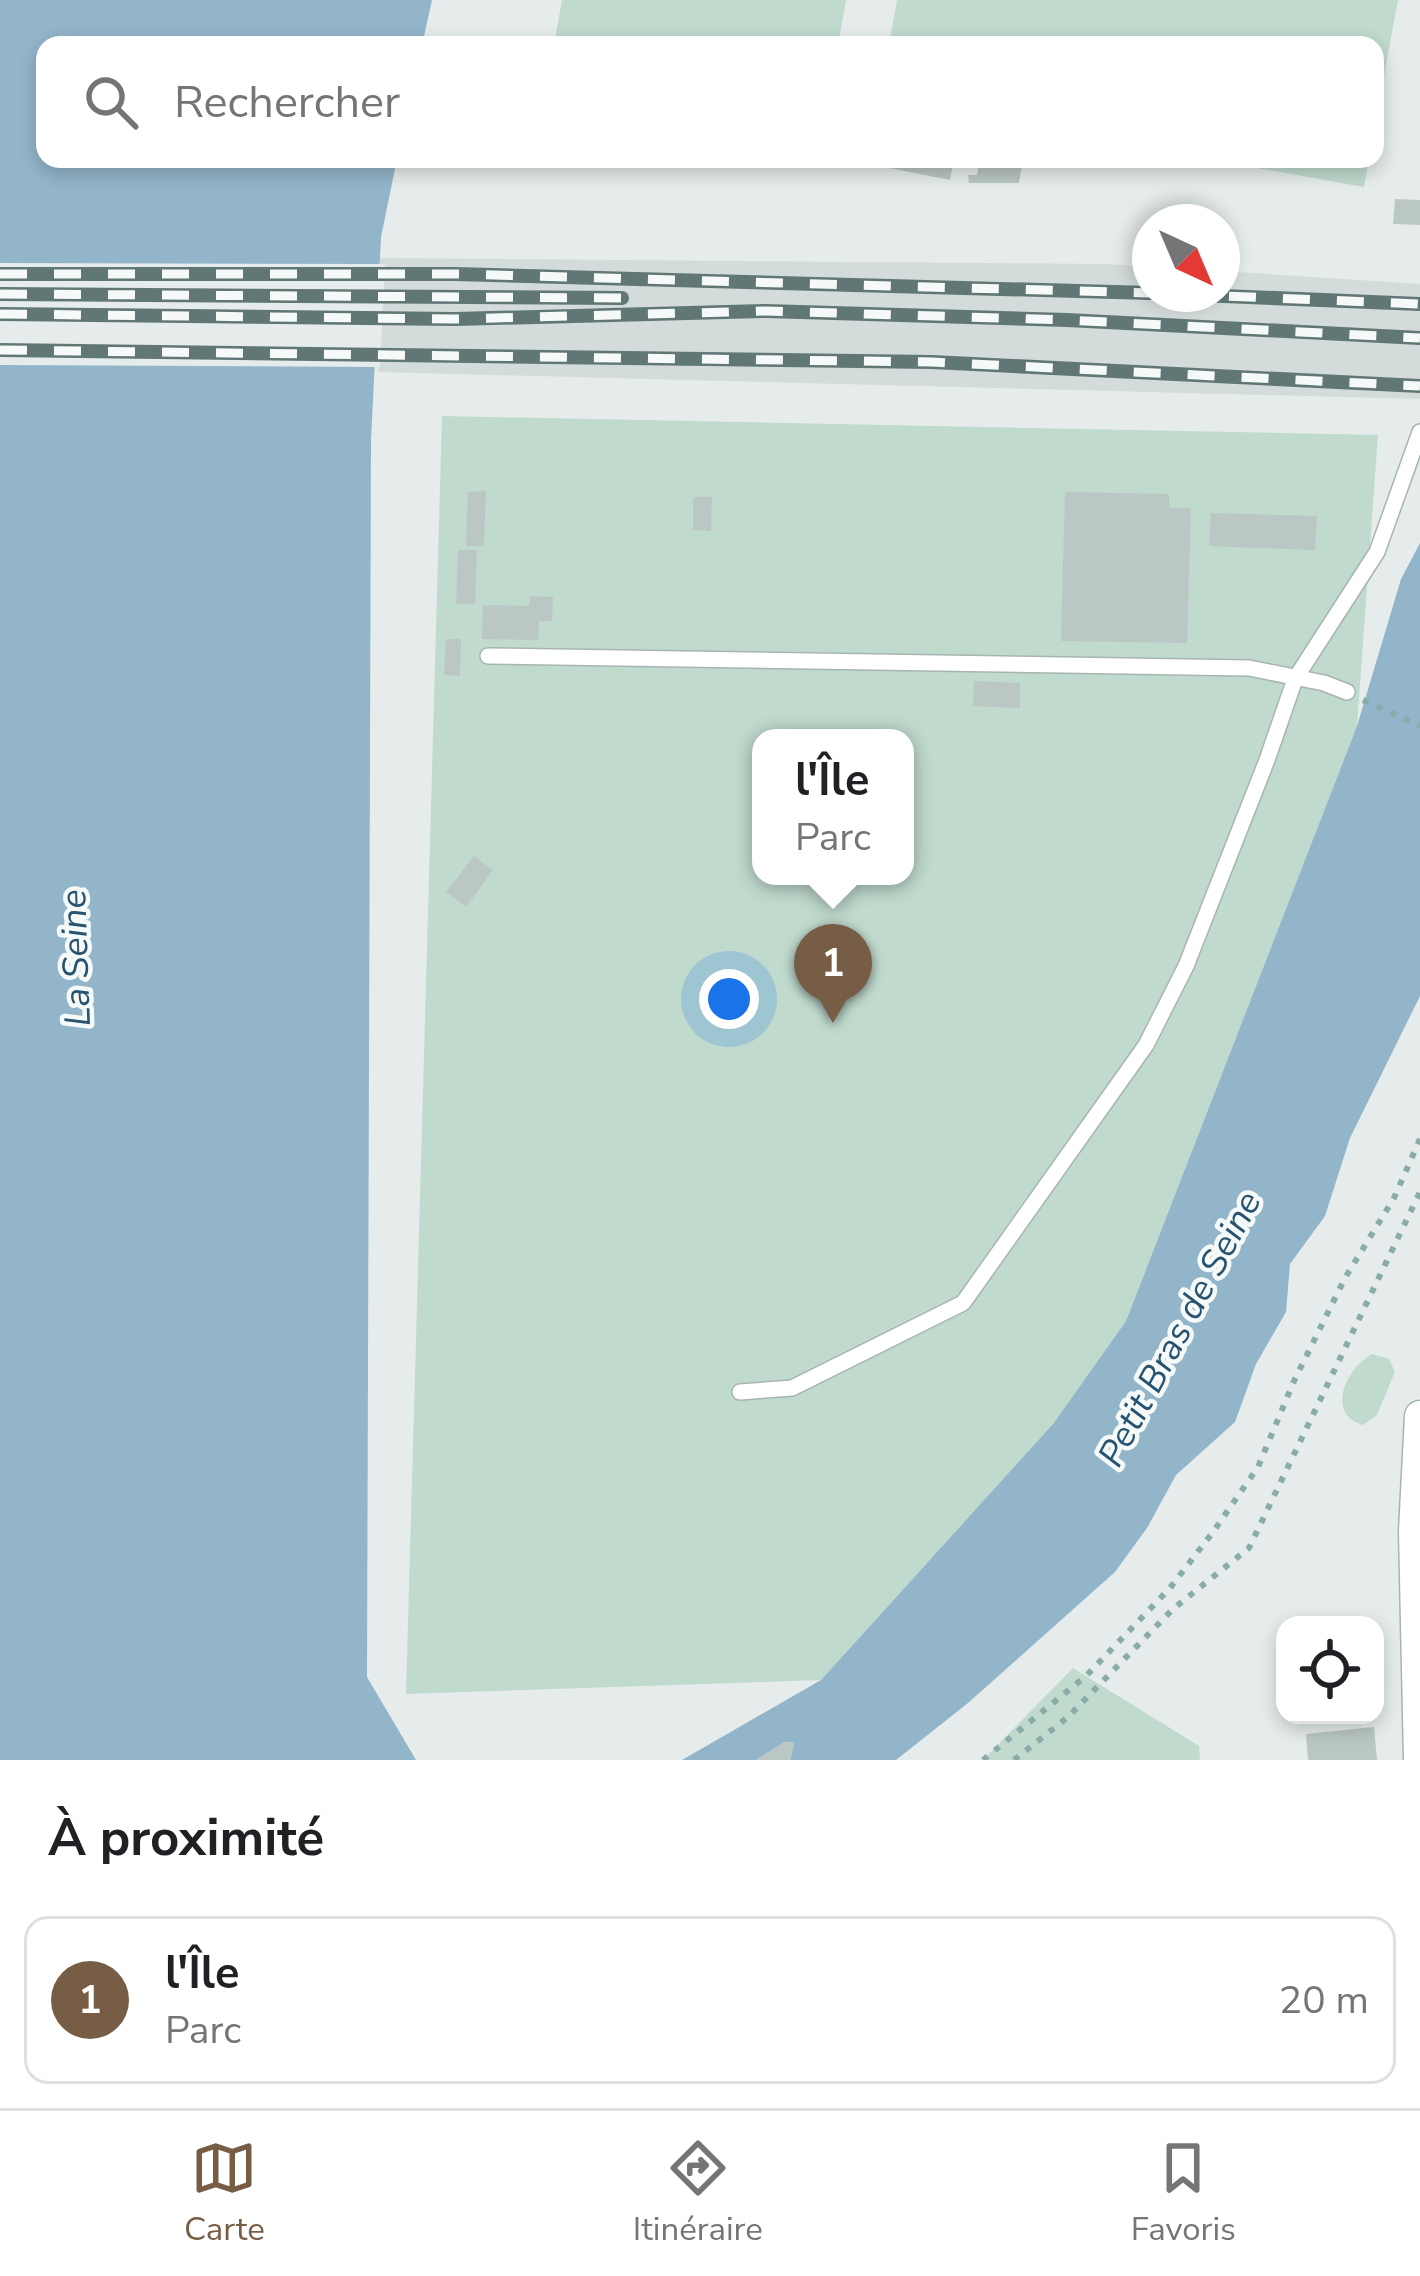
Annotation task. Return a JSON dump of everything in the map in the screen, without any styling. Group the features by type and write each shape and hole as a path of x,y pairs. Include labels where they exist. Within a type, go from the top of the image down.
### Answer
{"street":[{"path":"1419,1760 1414,1531 1420,1416"}],"lane":[{"path":"740,1392 792,1388 963,1303 1145,1045 1186,966 1294,679 1377,552 1420,431"},
{"path":"488,656 1249,668 1347,692"}],"path":[{"path":"1347,692 1420,726"},
{"path":"983,1760 1086,1676 1171,1588 1225,1516 1258,1467 1294,1381 1345,1278 1394,1198 1420,1139"},
{"path":"1014,1760 1068,1717 1174,1609 1249,1548 1420,1192"}],"shaded area":[{"path":"380,258 1109,264 1132,266 1132,312 1240,312 1240,272 1420,284 1420,399 378,372"}],"green space":[{"path":"562,0 846,0 840,36 556,36"},
{"path":"897,0 1398,0 1384,76 1384,36 891,36"},
{"path":"1257,168 1367,168 1364,187"},
{"path":"442,416 1378,435 1357,726 1126,1321 1053,1424 821,1680 406,1694"},
{"path":"1372,1354 1389,1359 1395,1372 1377,1415 1363,1425 1351,1419 1342,1401 1354,1369"},
{"path":"1073,1668 1199,1746 1200,1760 983,1760"}],"water":[{"name":"La Seine","path":"0,0 432,0 424,36 36,36 36,168 395,168 381,237 371,440 367,1677 416,1760 0,1760"},
{"name":"Petit Bras de Seine","path":"1420,543 1420,996 1350,1138 1325,1216 1290,1264 1286,1312 1256,1364 1235,1422 1176,1475 1147,1528 1115,1572 968,1703 896,1760 790,1760 794,1743 785,1742 756,1760 682,1760 821,1680 1053,1424 1126,1321 1357,726 1401,579"}],"pier":[{"path":"0,263 385,264 380,367 0,365"}],"building":[{"path":"889,168 952,168 950,180"},
{"path":"978,168 1022,168 1019,183 969,183 968,175 977,175"},
{"path":"1395,199 1420,200 1420,225 1393,224"},
{"path":"486,491 484,546 466,546 468,492"},
{"path":"1065,492 1169,494 1169,508 1191,508 1187,643 1061,641"},
{"path":"693,497 712,497 711,531 693,530"},
{"path":"1211,513 1317,516 1315,550 1209,546"},
{"path":"458,550 477,550 475,604 456,604"},
{"path":"530,596 553,597 552,621 539,621 538,640 482,639 483,605 529,606"},
{"path":"446,639 461,639 460,676 444,675"},
{"path":"974,681 1020,683 1020,708 973,706"},
{"path":"474,856 493,870 466,907 446,892"},
{"path":"1374,1727 1377,1760 1308,1760 1306,1734"},
{"path":"785,1742 794,1743 790,1760 756,1760"}],"railway":[{"path":"0,274 455,274 1132,293"},
{"path":"0,294 622,298"},
{"path":"1240,297 1420,304"},
{"path":"0,314 455,319 766,311 1420,338"},
{"path":"0,350 932,362 1420,386"}],"place":[{"name":"l'Île","path":"833,1023"}]}
